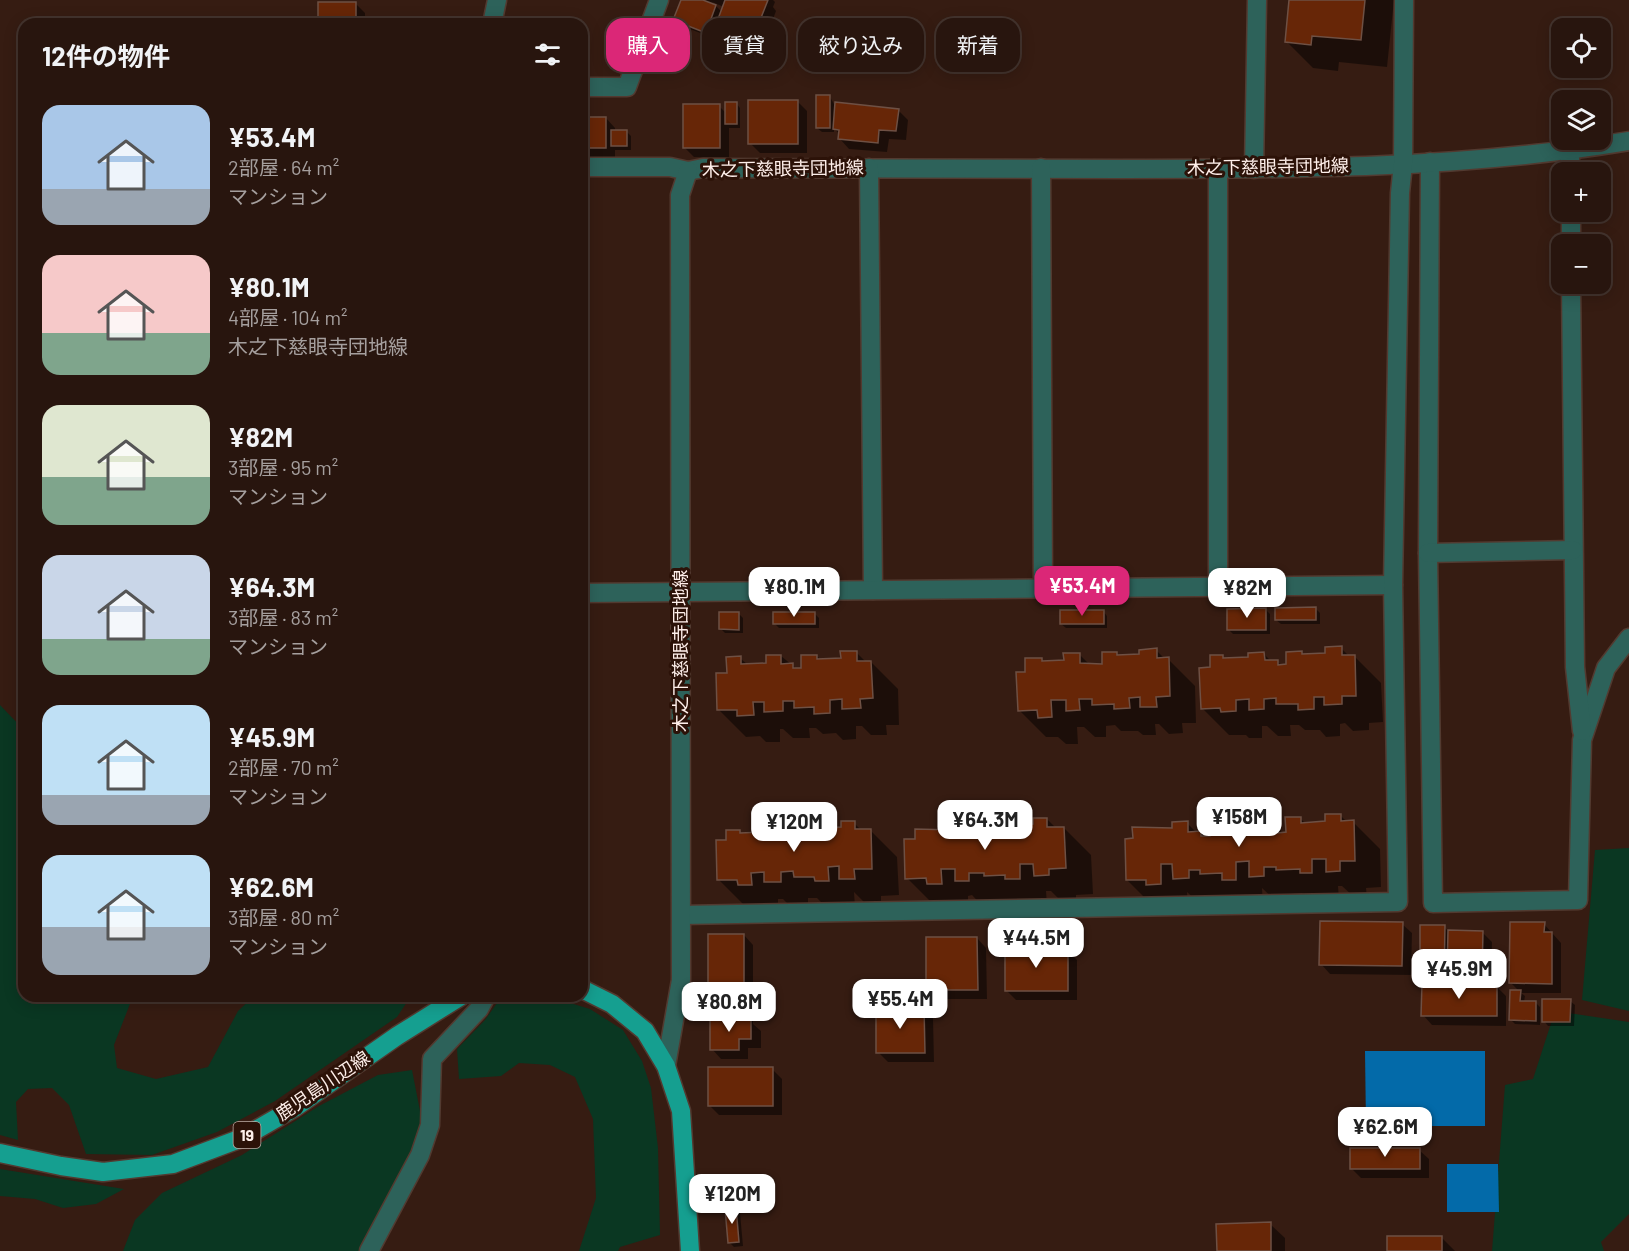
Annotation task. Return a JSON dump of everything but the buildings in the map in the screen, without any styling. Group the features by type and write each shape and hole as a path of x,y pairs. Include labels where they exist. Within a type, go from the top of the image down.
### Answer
{"main road":[{"path":"588,992 612,1004 645,1031 666,1066 681,1111 690,1251"},
{"name":"鹿児島川辺線","path":"0,1154 103,1172 173,1164 242,1138 294,1108 397,1036 451,1002"}],"street":[{"path":"493,18 497,0"},
{"path":"588,87 627,87 659,0"},
{"path":"1254,169 1257,0"},
{"path":"682,915 1398,902 1393,585 1400,193 1403,164 1404,0"},
{"name":"木之下慈眼寺団地線","path":"1611,144 1629,141"},
{"path":"1570,150 1570,162"},
{"name":"木之下慈眼寺団地線","path":"666,1066 681,980 680,195 688,171 703,168 1254,169 1403,164 1570,150"},
{"path":"1430,162 1428,553 1433,903 1578,900 1582,740 1575,667 1571,294"},
{"path":"588,167 670,167 688,171"},
{"path":"869,168 873,590"},
{"path":"1041,168 1043,588"},
{"path":"1218,169 1218,586"},
{"path":"1428,553 1573,550"},
{"path":"588,593 1393,585"},
{"path":"1582,740 1606,668 1629,638"},
{"path":"369,1251 420,1155 430,1125 432,1059 479,1009 483,1002"}],"green space":[{"path":"0,705 18,724 18,1002 131,1002 114,1045 117,1068 156,1079 208,1067 238,1011 248,1002 407,1002 397,1017 275,1101 217,1132 152,1155 86,1154 69,1105 52,1088 28,1089 16,1102 18,1140 0,1135"},
{"path":"1629,848 1629,1011 1582,1000 1595,850"},
{"path":"498,1002 567,1002 590,1009 623,1030 642,1061 651,1088 658,1148 660,1235 620,1247 618,1251 579,1251 596,1198 593,1119 575,1077 550,1065 519,1063 501,1076 459,1079 457,1049 485,1020"},
{"path":"1555,1011 1629,1022 1629,1214 1601,1242 1604,1251 1492,1251 1505,1085 1533,1079"},
{"path":"412,1070 422,1121 409,1161 362,1251 123,1251 135,1220 162,1193 242,1155 319,1106 378,1075"},
{"path":"0,1169 124,1189 96,1204 63,1208 35,1199 0,1196"}],"water":[{"path":"1365,1051 1485,1051 1485,1126 1366,1126"},
{"path":"1447,1164 1498,1164 1499,1212 1447,1212"}]}
